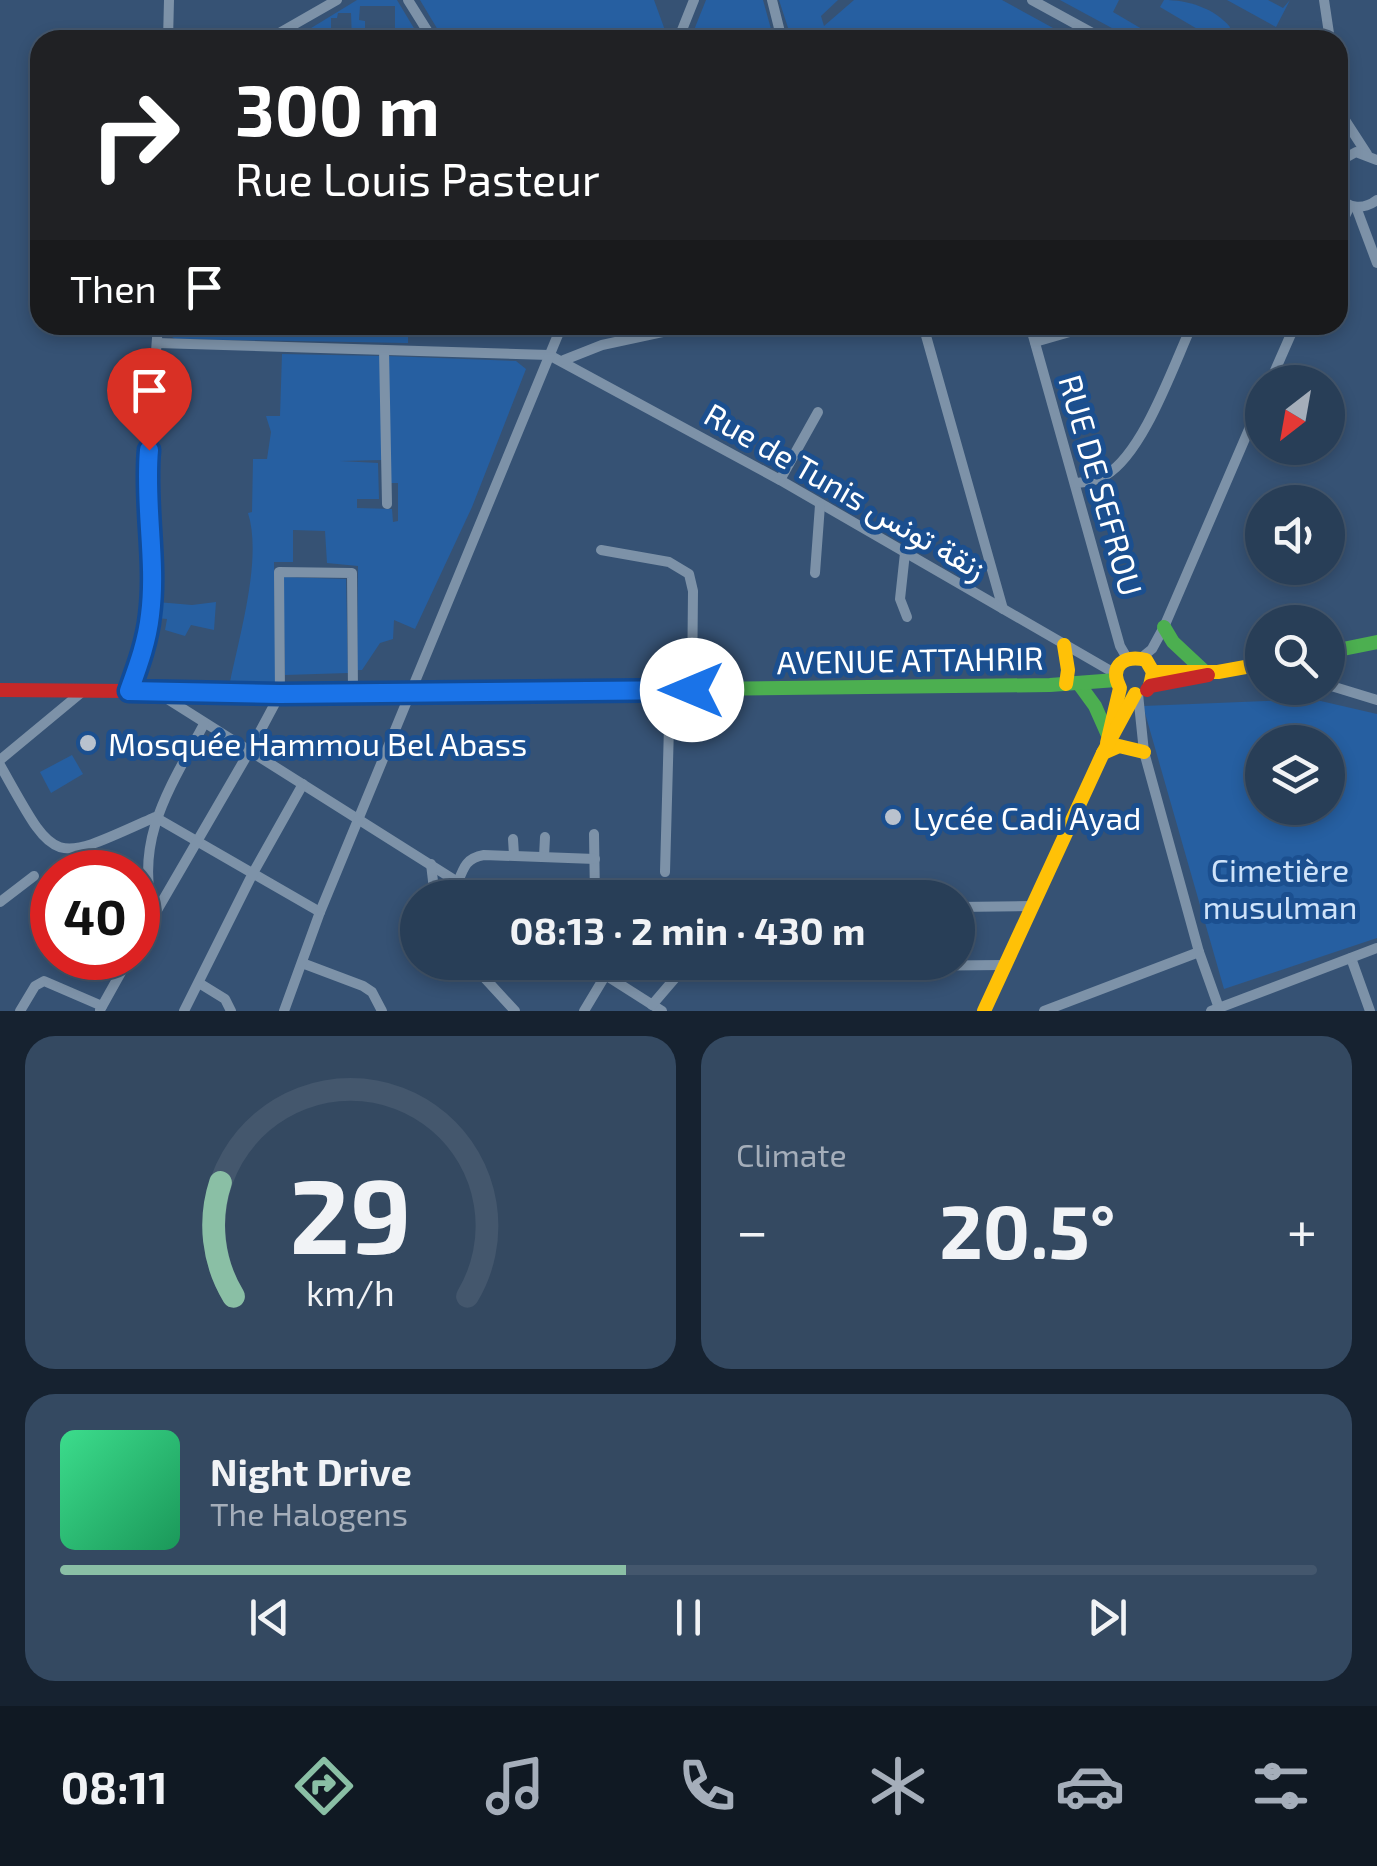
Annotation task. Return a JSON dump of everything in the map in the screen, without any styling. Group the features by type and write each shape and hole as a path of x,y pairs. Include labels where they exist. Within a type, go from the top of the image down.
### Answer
{"street":[{"path":"168,30 169,0"},
{"path":"284,30 337,0"},
{"path":"408,0 427,30"},
{"path":"682,30 694,0"},
{"path":"772,0 780,30"},
{"path":"1032,0 1086,30"},
{"path":"1324,0 1328,30"},
{"path":"1348,123 1372,157"},
{"path":"1348,204 1368,205 1377,200"},
{"path":"1348,211 1377,264"},
{"path":"129,691 144,647 150,613 146,484 157,335"},
{"path":"284,1011 320,912 558,335"},
{"path":"564,360 651,335"},
{"path":"926,335 1003,609"},
{"name":"RUE DE SEFROU","path":"1033,335 1120,646 1136,674 1144,752 1217,1010"},
{"path":"1035,342 1059,335"},
{"path":"1076,482 1107,475 1138,442 1187,335"},
{"path":"1277,365 1291,335"},
{"name":"Rue de Tunis زنقة تونس","path":"157,343 549,355 564,360 1064,645 1136,674"},
{"path":"384,350 387,504"},
{"path":"780,480 818,412"},
{"path":"984,1011 1136,674 1164,627 1245,439"},
{"path":"816,572 820,504"},
{"path":"601,550 669,562 688,574 694,590 692,690"},
{"path":"905,553 900,598 907,617"},
{"path":"160,903 280,694 279,572 352,573 354,692"},
{"path":"1164,627 1173,642 1211,671 1245,666"},
{"path":"1345,649 1377,642"},
{"path":"1064,645 1072,684 1095,706 1106,743"},
{"name":"AVENUE ATTAHRIR","path":"156,692 280,694 1072,684 1136,674 1211,671"},
{"path":"0,690 156,692 455,880"},
{"path":"665,872 670,690"},
{"path":"1345,690 1377,700"},
{"path":"83,691 0,762 37,831 57,848 69,851 88,847 155,817"},
{"path":"150,850 155,817 204,724"},
{"path":"1106,743 1144,752"},
{"path":"184,1011 303,784"},
{"path":"155,817 320,912"},
{"path":"594,834 595,880"},
{"path":"544,837 544,856"},
{"path":"513,839 514,855"},
{"path":"459,880 464,864 472,858 514,855 595,860"},
{"path":"431,864 433,880"},
{"path":"0,902 30,879"},
{"path":"975,907 1031,906"},
{"path":"1217,1010 1377,948"},
{"path":"1044,1011 1199,952"},
{"path":"1352,958 1373,1010"},
{"path":"302,963 363,986 372,992 382,1011"},
{"path":"612,980 657,1008 676,977 698,968 1004,965"},
{"path":"20,1011 35,986 44,981 101,1009 117,980"},
{"path":"486,980 516,1011"},
{"path":"584,1011 603,980"},
{"path":"199,984 224,999 231,1011"}],"green space":[{"path":"357,0 397,0 415,30 395,30 395,6 360,6 359,20 365,21 365,30 352,30 351,13 338,13 337,18 331,18 331,30 308,30"},
{"path":"420,0 654,0 665,30 438,30"},
{"path":"706,0 763,0 771,30 694,30"},
{"path":"779,0 838,0 821,16 824,26 854,0 1002,0 1057,30 789,30"},
{"path":"1060,0 1119,0 1113,12 1144,30 1116,30"},
{"path":"1164,0 1191,4 1216,15 1229,30 1199,30 1160,7"},
{"path":"1227,0 1268,0 1283,8 1290,0 1276,27"},
{"path":"169,335 408,335 408,343 175,339"},
{"path":"282,354 381,356 382,460 340,461 378,463 379,499 357,499 357,508 392,509 393,522 398,521 398,483 389,483 387,356 516,361 526,369 472,507 415,629 394,620 393,639 380,643 362,670 357,670 358,566 327,563 325,531 293,530 293,562 274,562 276,682 230,682 251,572 252,531 248,513 252,512 253,459 267,459 271,432 266,416 280,416"},
{"path":"283,577 346,579 348,673 285,675"},
{"path":"157,602 216,602 214,630 191,625 185,636 165,630 167,619 156,618"},
{"name":"Cimetière musulman","path":"1245,702 1245,705 1338,705 1377,714 1377,938 1224,989 1143,706"},
{"path":"72,755 83,774 51,793 40,772"}],"traffic: fast":[{"path":"1164,627 1173,642 1203,670"},
{"path":"1345,649 1377,642"},
{"path":"365,693 1050,685 1116,680"},
{"path":"1079,684 1107,733"}],"traffic: slow":[{"path":"1064,645 1066,684"},
{"path":"1107,743 1120,688 1117,668 1125,661 1146,660 1153,672 1150,686"},
{"path":"1153,672 1218,672 1245,667"},
{"path":"984,1011 1103,753 1135,694"},
{"path":"1103,753 1119,746 1144,752"}],"traffic: jam":[{"path":"1147,690 1150,686 1208,675"},
{"path":"0,690 365,693"}],"place":[{"name":"Mosquée Hammou Bel Abass","path":"88,743"},
{"name":"Lycée Cadi Ayad","path":"893,817"}],"route":[{"path":"149,450 146,484 150,613 144,647 129,691 280,694 692,690"}]}
